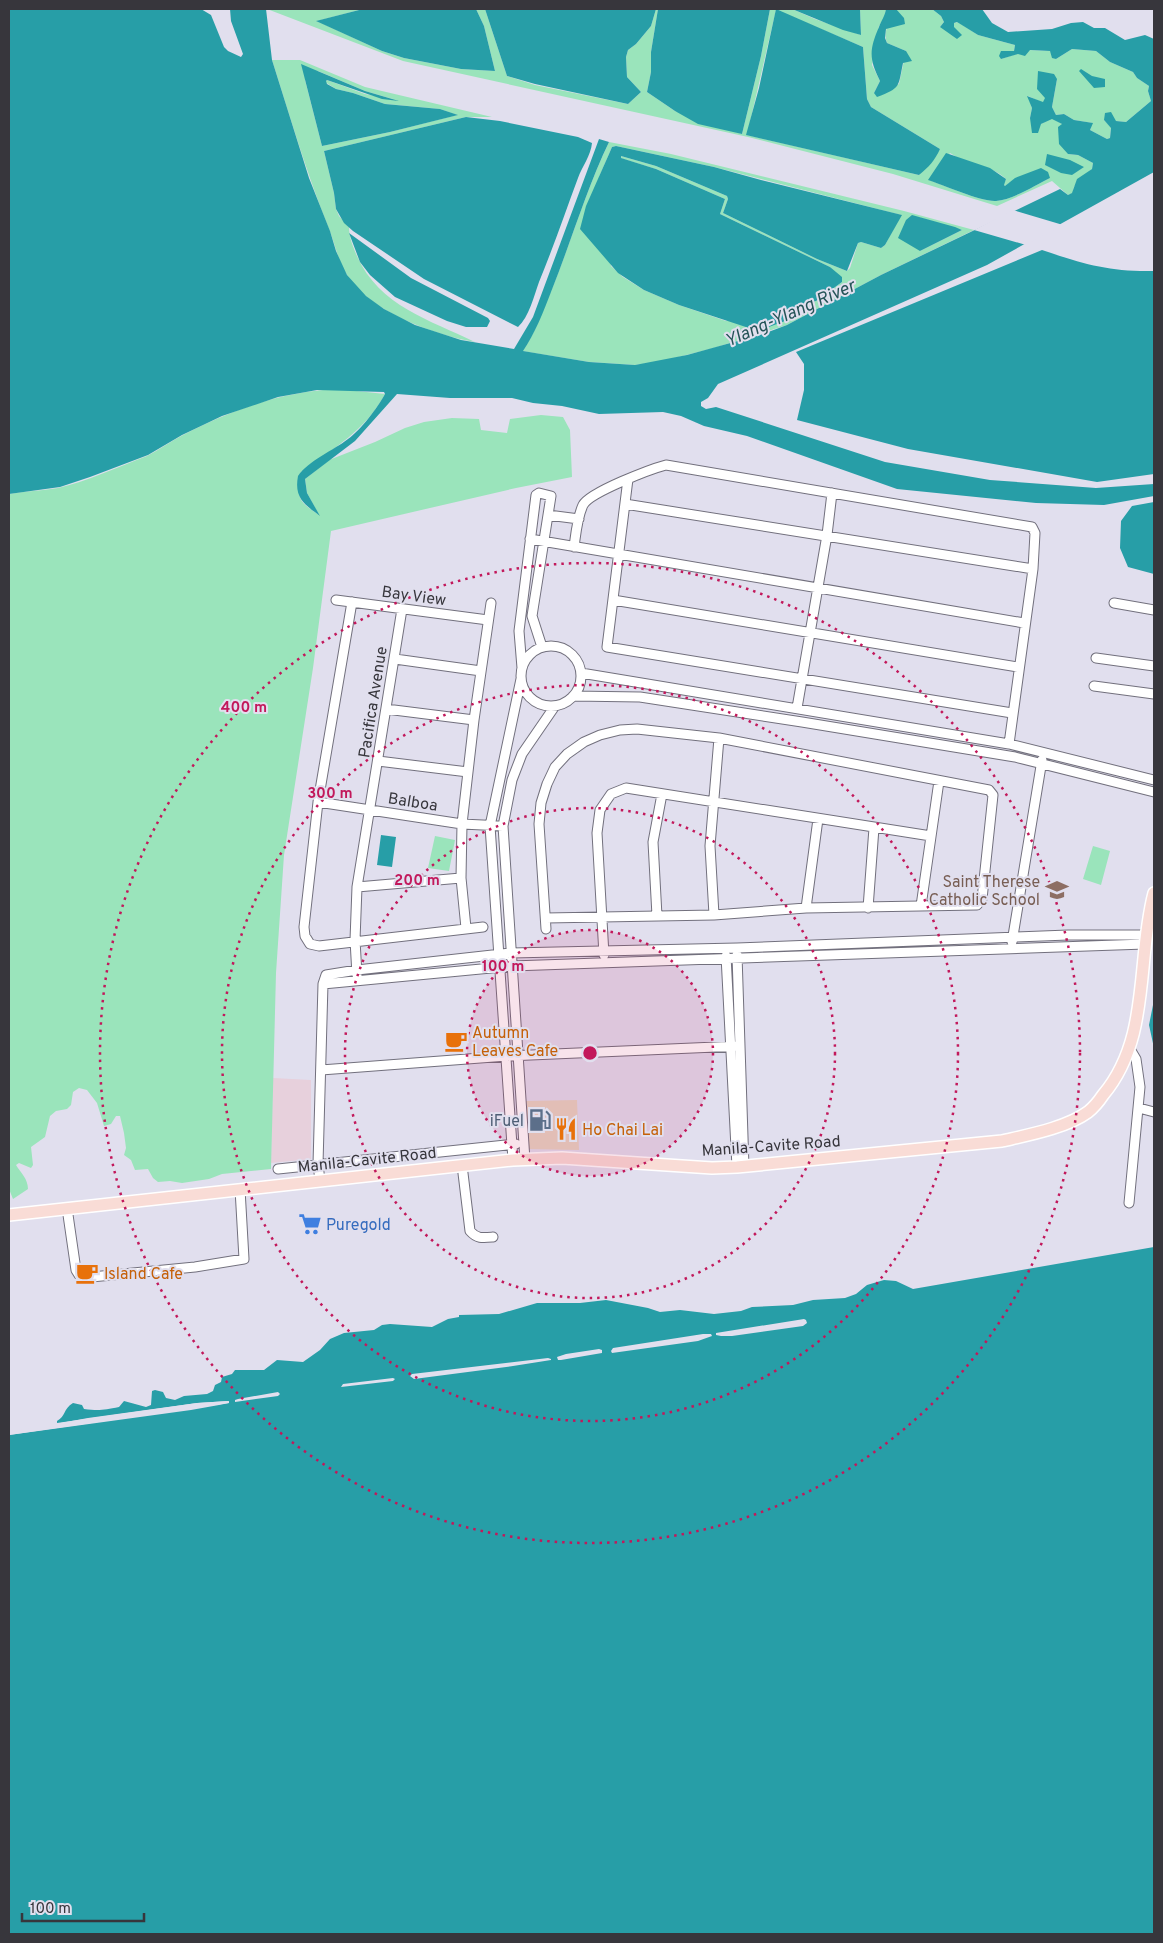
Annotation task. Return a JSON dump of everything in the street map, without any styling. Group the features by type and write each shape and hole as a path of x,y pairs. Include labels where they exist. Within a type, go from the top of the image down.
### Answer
{"main road":[{"name":"Manila-Cavite Road","path":"9,1215 513,1160 562,1158 712,1168 741,1167 1002,1141 1037,1134 1088,1112 1110,1088 1120,1072 1130,1050 1138,1017 1146,939 1154,893"}],"street":[{"path":"574,547 583,505 590,498 628,479 666,465 1032,527 1035,533 1033,570 1024,623 1009,744"},
{"path":"628,479 607,647 1012,714"},
{"path":"513,1160 490,826 521,679 519,631 536,495 538,493 551,496 532,616 542,647"},
{"path":"797,708 827,535 832,493"},
{"path":"625,504 827,535 1033,570"},
{"path":"548,515 579,519"},
{"path":"530,539 1024,623"},
{"name":"Bay View","path":"336,600 488,620"},
{"path":"613,600 1018,667"},
{"path":"352,602 318,802 304,927 305,936 310,944 319,946 355,940 483,927"},
{"path":"466,928 461,878 462,824 490,603"},
{"path":"1114,603 1154,610"},
{"name":"Pacifica Avenue","path":"357,975 355,940 357,887 402,609"},
{"path":"521,679 529,696 536,702 545,706 555,706 568,701 573,696 578,689 581,673 579,664 568,651 551,646 542,647 530,655 522,668"},
{"path":"1096,658 1154,666"},
{"path":"395,659 481,671"},
{"path":"581,673 1009,744 1154,780"},
{"path":"1094,686 1154,694"},
{"path":"573,696 640,697 723,709 1015,758 1154,792"},
{"path":"723,709 725,698"},
{"path":"525,1160 503,826 512,780 522,754 555,706"},
{"path":"386,709 474,720"},
{"path":"546,918 714,914 806,908 978,905 982,899 993,795 989,790 720,738 637,729 620,730 600,735 584,742 567,754 555,767 541,803 539,824 546,929"},
{"path":"714,914 710,846 720,738"},
{"path":"1011,947 1044,752"},
{"path":"378,761 468,772"},
{"path":"921,906 939,781"},
{"path":"604,963 597,833 600,810 611,794 626,788 931,836"},
{"path":"657,916 654,842 662,794"},
{"name":"Balboa","path":"318,802 462,824 503,826"},
{"path":"806,908 818,819"},
{"path":"868,908 874,828"},
{"path":"357,887 461,878"},
{"path":"320,1181 318,1164 324,984 357,975 511,953 736,948 1013,937 1146,939"},
{"path":"357,975 512,966 737,959 1146,939"},
{"path":"726,948 741,1167"},
{"path":"734,1047 736,948"},
{"path":"321,1070 507,1056 734,1047"},
{"path":"1129,1203 1140,1087 1136,1060 1130,1050"},
{"path":"1139,1108 1154,1112"},
{"path":"278,1169 524,1144"},
{"path":"462,1165 470,1231 475,1237 494,1237"},
{"path":"67,1208 76,1270 81,1278 195,1267 244,1259 240,1189"}],"shaded area":[{"path":"273,1078 311,1080 311,1159 271,1163"},
{"path":"577,1100 579,1150 528,1149 526,1101"}],"green space":[{"path":"267,9 363,9 317,21 382,51 404,58 461,69 495,71 484,26 476,9 485,9 507,76 535,85 628,104 641,92 627,77 626,57 628,50 636,44 651,26 656,9 658,9 647,92 675,111 742,134 770,9 792,9 861,35 860,9 886,9 885,17 879,26 872,65 880,81 874,93 899,84 906,51 887,43 886,38 888,26 896,9 932,9 941,16 944,22 940,27 954,27 954,23 958,22 978,35 1015,45 1014,51 1001,59 1029,50 1050,51 1056,59 1072,49 1096,51 1110,62 1133,72 1137,78 1149,86 1148,91 1151,101 1126,122 1104,120 1111,127 1110,138 1107,139 1090,130 1092,123 1074,120 1064,114 1056,115 1052,107 1057,79 1043,103 1028,96 1032,108 1030,118 1041,124 1052,118 1062,124 1068,154 1078,155 1093,163 1092,169 1074,187 1073,193 1068,195 1052,181 997,206 893,174 748,137 403,61","holes":["776,10 863,47 867,99 871,107 940,149 919,175 747,135","950,153 1000,174 1006,179 1003,185 1006,186 1009,183 1050,178 1009,198 990,201 962,193 929,180"]},
{"path":"272,60 300,60 365,87 492,117 466,117 324,151 336,209 339,216 349,227 350,238 357,256 378,287 407,310 475,342 441,334 404,320 371,300 357,288 347,275 313,187","holes":["318,71 365,91 396,100 365,94 327,80 325,82 336,89 385,104 440,109 457,115 390,132 322,146 305,80"]},
{"path":"609,142 671,154 974,230 881,275 787,325 714,348 659,362 635,365 589,362 522,351 536,328","holes":["616,146 714,167 901,215 885,245 881,248 861,242 858,243 850,268 847,271 817,259 723,213 728,199 727,196 656,166 621,156 620,158 656,169 725,199 720,214 830,267 842,282 816,301 790,309 726,321 679,305 644,290 623,277 611,266 599,177 612,147","918,217 962,230 920,251"]},
{"path":"338,389 385,394 377,407 359,428 337,447 301,472 300,498 306,506 319,515 307,493 305,479 329,460 424,422 452,418 479,419 481,430 507,433 510,419 541,415 563,417 570,430 572,477 516,488 331,531 313,668 284,855 276,973 271,1169 222,1174 209,1179 182,1183 158,1182 153,1178 148,1169 135,1170 131,1160 124,1155 126,1148 120,1116 116,1116 111,1124 104,1126 97,1103 87,1090 79,1088 73,1092 71,1105 67,1109 56,1111 50,1116 45,1137 31,1147 33,1165 31,1168 19,1163 16,1165 26,1179 28,1189 13,1199 9,1189 9,494 58,488 91,478 147,456 178,437 201,426 258,403 297,394"},
{"path":"435,836 455,840 449,871 428,868"},
{"path":"1093,846 1110,851 1101,885 1083,879"}],"water":[{"path":"9,9 201,9 211,15 224,47 241,57 243,54 231,21 230,9 266,9 272,60 309,178 347,275 366,296 384,309 415,325 461,340 514,349 533,317 599,139 609,142 593,179 545,308 523,351 589,362 635,365 687,355 763,334 787,325 881,275 1060,189 1068,195 1072,193 1077,179 1092,169 1093,163 1078,155 1068,154 1059,144 1058,127 1062,124 1052,119 1041,124 1038,133 1032,133 1030,118 1032,108 1027,96 1043,102 1045,98 1037,89 1038,71 1054,74 1057,79 1052,107 1056,115 1064,114 1074,120 1093,123 1090,130 1107,139 1110,138 1111,128 1104,120 1105,113 1111,112 1116,121 1126,122 1151,101 1148,91 1149,86 1137,78 1133,72 1110,62 1096,51 1072,49 1056,59 1052,58 1050,51 1030,50 1025,56 1018,54 1001,59 999,56 1001,51 1014,51 1015,45 978,35 957,22 954,23 954,27 962,35 957,39 940,27 944,22 941,16 932,9 982,9 992,23 1008,32 1052,29 1071,23 1083,22 1094,28 1105,28 1125,40 1145,35 1154,39 1154,172 987,265 718,384 708,398 701,402 701,406 706,409 716,407 885,462 990,480 1096,488 1154,484 1154,496 1104,505 1036,503 897,489 747,436 704,426 681,416 663,412 599,414 512,398 450,398 397,394 355,441 305,479 307,493 320,516 305,504 299,495 298,476 308,465 353,435 369,418 385,394 384,392 317,390 278,397 222,416 182,435 148,455 90,477 60,487 9,494"},
{"path":"363,9 476,9 484,26 495,71 461,69 404,58 382,51 316,21"},
{"path":"485,9 656,9 651,26 636,44 628,50 626,57 627,77 641,92 628,104 507,76"},
{"path":"658,9 770,9 742,134 698,124 647,92"},
{"path":"776,9 863,47 867,99 871,107 940,149 926,169 919,175 746,135 759,88"},
{"path":"792,9 860,9 861,35 843,30"},
{"path":"886,9 896,9 904,18 905,24 886,29 885,38 887,43 906,51 912,61 903,63 897,86 877,97 874,93 880,81 872,60 872,48"},
{"path":"301,64 365,91 399,101 382,99 326,81 327,84 336,89 385,104 440,109 458,115 322,146"},
{"path":"1081,69 1092,76 1105,79 1105,87 1094,88 1079,71"},
{"path":"466,117 500,121 578,137 592,143 531,306 518,327 424,279 353,231 344,223 336,209 324,151"},
{"path":"616,146 714,167 902,215 885,245 881,248 861,242 858,243 847,271 817,259 723,213 728,199 727,196 656,166 621,156 621,158 656,169 725,199 720,214 830,267 842,277 842,282 816,301 790,309 785,321 758,331 679,305 644,290 618,273 580,229 586,206 612,147"},
{"path":"946,153 990,168 1006,179 1005,186 1015,178 1041,168 1048,172 1050,178 1009,198 990,201 928,180"},
{"path":"1047,154 1070,160 1084,167 1072,175 1061,173 1045,165"},
{"path":"912,215 962,230 920,251 898,238 906,220"},
{"path":"349,233 411,278 488,318 490,321 487,327 466,327 447,321 395,297 370,275 360,262"},
{"path":"1042,250 1097,266 1124,270 1154,271 1154,474 1097,482 908,449 797,420 804,390 804,364 796,352"},
{"path":"1154,502 1154,574 1128,567 1120,548 1121,521 1132,506"},
{"path":"381,835 396,837 392,867 377,865"},
{"path":"1154,1000 1154,1048 1149,1025"},
{"path":"1154,1247 1154,1934 9,1934 9,1435 229,1403 228,1401 197,1403 57,1423 73,1403 82,1405 84,1409 94,1410 119,1407 124,1401 146,1407 151,1405 152,1391 155,1390 163,1392 166,1398 175,1400 184,1396 207,1394 213,1391 215,1385 221,1382 222,1377 232,1374 235,1370 264,1370 277,1360 303,1362 320,1350 330,1339 344,1333 374,1330 382,1325 432,1327 448,1319 459,1317 459,1315 499,1314 537,1303 580,1303 606,1300 660,1312 680,1310 714,1314 741,1311 752,1307 793,1305 813,1300 845,1298 856,1294 867,1285 884,1280 896,1281 913,1289"}],"pier":[{"path":"1013,210 1063,225 1026,245 974,230"},
{"path":"804,1319 807,1323 803,1326 732,1336 716,1335 716,1333"},
{"path":"711,1334 712,1336 698,1341 612,1353 611,1351 613,1348"},
{"path":"602,1350 602,1353 561,1360 558,1360 557,1357 566,1354"},
{"path":"548,1358 551,1360 414,1379 410,1376 412,1374"},
{"path":"395,1379 393,1381 341,1387 343,1384"},
{"path":"278,1392 280,1394 278,1396 235,1402 238,1399"},
{"path":"229,1401 229,1403 191,1410 9,1435 9,1431 57,1426 55,1424 88,1418 197,1403"}],"place":[{"name":"Saint Therese Catholic School","path":"1057,890"},
{"name":"Autumn Leaves Cafe","path":"456,1041"},
{"name":"iFuel","path":"540,1120"},
{"name":"Ho Chai Lai","path":"566,1129"},
{"name":"Puregold","path":"310,1224"},
{"name":"Island Cafe","path":"87,1273"}],"water label":[{"name":"Ylang-Ylang River","path":"790,313"}]}
